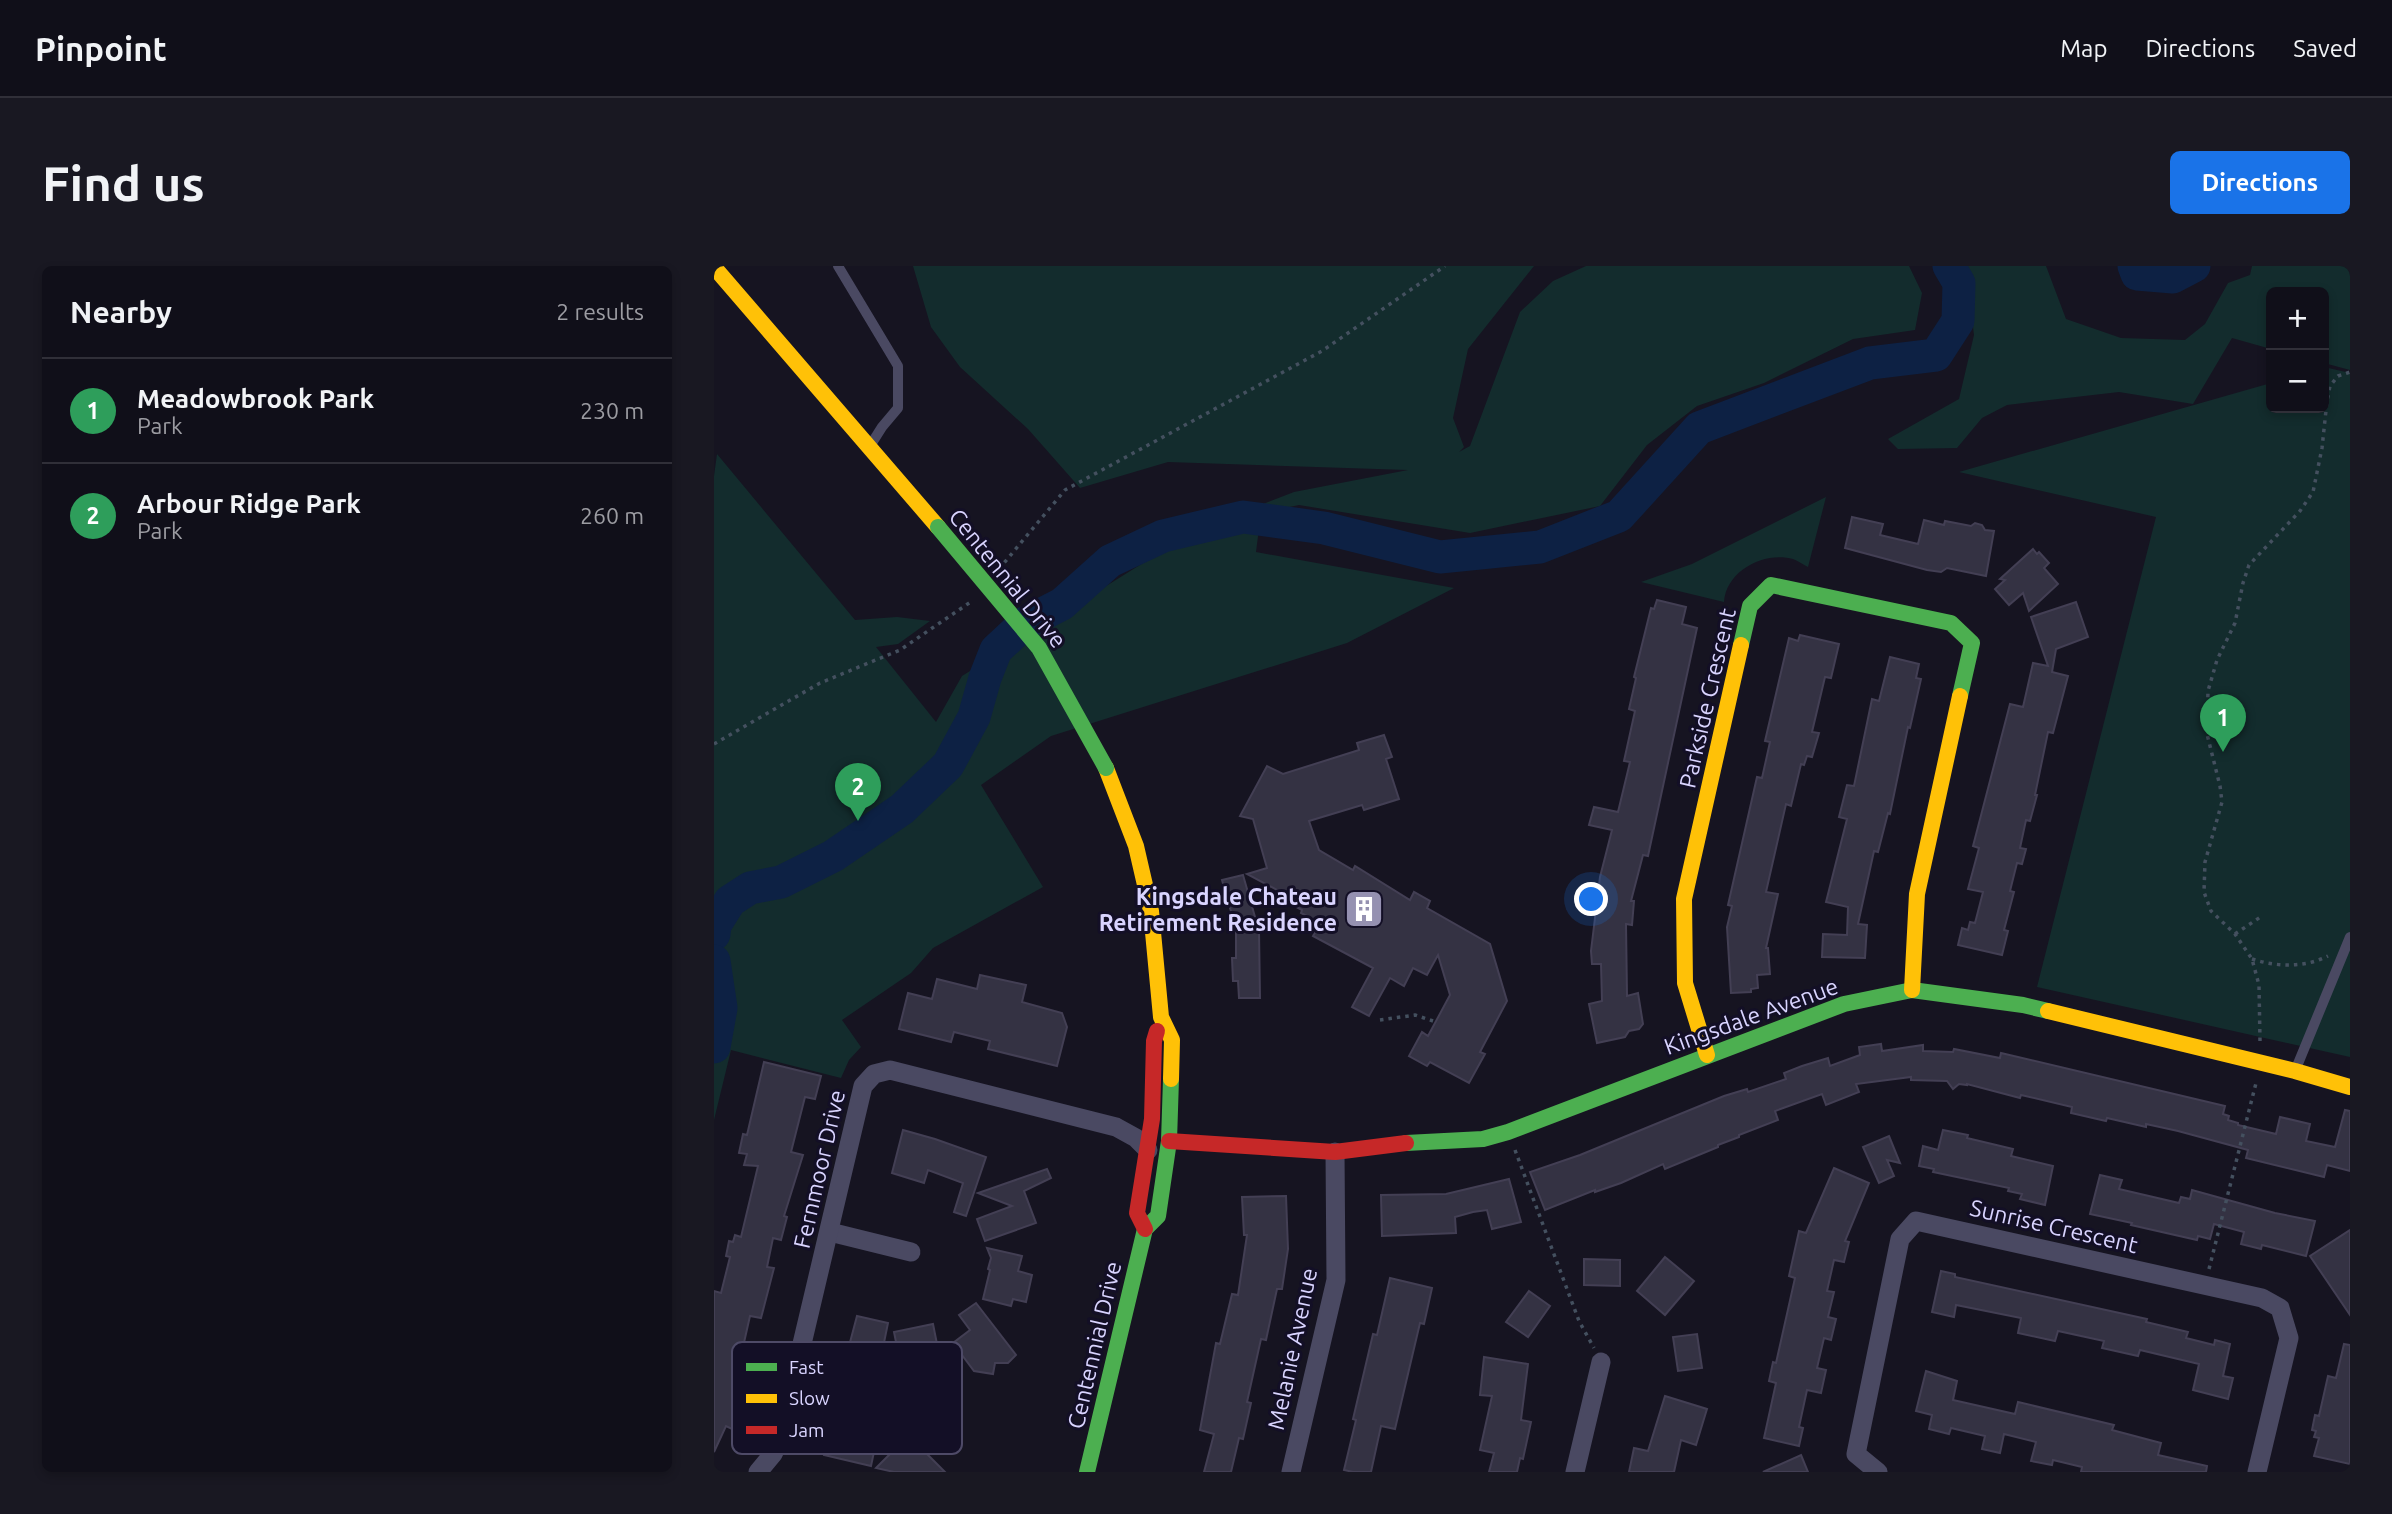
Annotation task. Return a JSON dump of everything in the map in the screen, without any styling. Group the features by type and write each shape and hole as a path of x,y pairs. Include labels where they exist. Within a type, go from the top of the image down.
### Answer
{"street":[{"name":"Centennial Drive","path":"714,267 1039,648 1106,768 1136,846 1151,911 1161,1017 1172,1040 1169,1141 1158,1216 1145,1229 1087,1472"},
{"name":"Parkside Crescent","path":"1707,1055 1685,983 1684,899 1750,606 1771,585 1951,623 1972,643 1917,894 1912,990"},
{"name":"Kingsdale Avenue","path":"1169,1141 1335,1152 1390,1144 1483,1139 1508,1132 1844,1004 1912,990 2023,1005 2295,1071 2350,1087"},
{"name":"Centennial Drive","path":"1145,1229 1138,1213 1152,1119 1154,1041 1161,1017"},
{"name":"Fernmoor Drive","path":"803,1342 863,1086 874,1074 890,1070 1126,1131 1148,1150"},
{"name":"Melanie Avenue","path":"1291,1472 1336,1280 1335,1152"},
{"name":"Sunrise Crescent","path":"1878,1472 1856,1454 1900,1239 1916,1221 2262,1298 2280,1308 2289,1338 2257,1472"},
{"path":"830,1232 911,1252"},
{"path":"1575,1472 1601,1362"}],"lane":[{"path":"838,266 898,366 898,408 881,427 869,447"},
{"path":"2295,1071 2349,939"}],"path":[{"path":"995,573 1065,490 1322,351 1445,266"},
{"path":"2205,1285 2261,1063 2259,985 2252,959 2235,934 2211,911 2204,892 2205,862 2222,802 2206,724 2210,681 2235,623 2249,565 2301,511 2313,492 2330,386 2338,376 2350,372"},
{"path":"714,744 820,683 900,650 969,604 978,594"},
{"path":"2235,934 2262,916"},
{"path":"2252,959 2277,965 2311,963 2324,958 2349,939"},
{"path":"1380,1020 1415,1015 1433,1021"},
{"path":"1508,1132 1579,1321 1601,1362"}],"green space":[{"path":"913,266 1534,266 1468,349 1453,418 1464,447 1459,452 1470,446 1520,312 1553,281 1586,266 1909,266 1922,293 1915,330 1853,339 1764,383 1697,406 1647,445 1600,506 1470,533 1299,505 1261,513 1256,552 1454,588 1347,643 1051,736 981,785 1043,887 933,948 911,973 842,1020 861,1047 849,1060 841,1078 731,1050 714,1120 714,476 717,454 855,620 897,617 930,621 898,644 876,647 936,722 962,676 1196,530 1294,492 1408,470 1168,462 1080,488 1028,429 960,367 931,327"},
{"path":"1943,266 2046,266 2066,319 2121,338 2185,340 2205,324 2228,283 2250,275 2252,266 2350,266 2350,370 2329,364 2329,287 2266,287 2266,348 2232,338 2193,404 2119,392 2007,405 1982,418 1957,448 1898,449 1888,439 1959,399 1974,335 1969,296 1947,276"},
{"path":"2329,368 2350,373 2350,1057 2037,987 2156,517 1959,472 2266,384 2266,413 2329,413"},
{"path":"1826,497 1808,567 1782,557 1759,561 1748,566 1732,581 1724,602 1641,582 1692,564"}],"building":[{"path":"1852,517 1883,524 1880,535 1918,544 1924,520 1944,525 1945,521 1971,526 1975,523 1982,525 1985,530 1994,531 1986,576 1947,568 1941,572 1927,570 1845,548"},
{"path":"2033,549 2049,563 2044,568 2058,584 2029,611 2023,593 2009,605 1995,589 2005,580 2000,579"},
{"path":"1657,600 1686,607 1682,624 1697,628 1648,856 1643,855 1631,901 1634,901 1632,925 1626,924 1627,996 1638,993 1643,1024 1639,1029 1629,1031 1625,1037 1597,1043 1589,1004 1602,1001 1601,964 1592,964 1591,951 1600,877 1612,830 1589,825 1594,807 1618,812 1630,762 1624,761 1635,711 1629,709 1636,678 1634,677 1651,608 1654,609"},
{"path":"2076,602 2088,637 2056,649 2052,672 2068,676 2053,733 2048,732 2030,821 2026,820 2020,848 2026,849 2022,864 2017,863 2010,891 2014,892 2004,930 2008,931 2002,955 1958,945 1962,928 1968,930 1970,922 1975,923 1983,892 1968,889 1979,848 1973,846 2010,704 2023,707 2033,663 2048,666 2031,617"},
{"path":"1800,635 1839,644 1831,678 1825,677 1812,732 1819,733 1812,757 1807,756 1804,765 1801,764 1791,806 1786,804 1766,892 1778,894 1766,948 1770,974 1757,975 1758,988 1751,989 1751,992 1731,993 1727,927 1732,906 1728,905 1757,777 1762,778 1770,742 1765,741 1789,638 1798,641"},
{"path":"1890,657 1919,664 1916,678 1921,679 1890,814 1888,813 1878,852 1874,851 1858,924 1867,925 1865,958 1822,957 1823,934 1847,935 1848,907 1826,902 1847,819 1839,817 1847,785 1854,786 1872,699 1879,701"},
{"name":"Kingsdale Chateau Retirement Residence","path":"1384,735 1392,757 1386,759 1399,799 1364,810 1362,805 1309,821 1319,850 1353,870 1355,866 1410,900 1414,892 1430,901 1427,908 1490,944 1507,1001 1480,1052 1485,1054 1469,1083 1430,1062 1427,1066 1409,1056 1422,1032 1428,1036 1450,995 1438,955 1427,975 1413,968 1404,986 1390,978 1369,1016 1352,1007 1373,968 1313,936 1320,923 1291,904 1294,899 1247,874 1267,868 1253,819 1240,816 1267,766 1283,774 1359,750 1357,743"},
{"path":"1243,875 1259,931 1260,998 1239,998 1238,981 1233,981 1232,958 1236,958 1236,929 1222,880"},
{"path":"980,975 1026,985 1022,1002 1062,1013 1067,1027 1057,1066 988,1049 990,1041 954,1032 951,1042 899,1029 908,993 932,999 937,979 977,989"},
{"path":"1881,1044 1882,1051 1923,1045 1923,1051 1953,1052 1954,1049 2000,1058 2001,1053 2225,1106 2223,1114 2229,1116 2228,1120 2276,1134 2280,1117 2310,1124 2306,1141 2335,1147 2345,1110 2350,1111 2350,1171 2327,1165 2324,1177 2246,1158 2248,1150 2178,1131 2107,1118 2106,1121 2071,1113 2072,1107 2021,1095 2020,1098 1967,1084 1959,1084 1953,1089 1947,1081 1911,1080 1911,1077 1856,1084 1859,1092 1826,1105 1822,1094 1775,1111 1778,1120 1739,1135 1718,1147 1665,1169 1663,1164 1621,1183 1595,1190 1545,1210 1530,1172 1580,1155 1724,1096 1747,1089 1748,1092 1786,1079 1784,1073 1802,1066 1828,1058 1830,1066 1860,1055 1859,1047"},
{"path":"764,1062 821,1076 815,1099 805,1097 791,1152 803,1155 784,1216 787,1217 781,1240 773,1238 767,1267 774,1268 761,1318 750,1316 744,1342 732,1342 732,1429 726,1426 714,1452 714,1291 721,1293 730,1257 726,1256 729,1241 733,1242 735,1235 741,1237 758,1166 744,1165 747,1154 739,1153 743,1134 747,1135"},
{"path":"903,1130 986,1157 966,1216 954,1212 963,1183 928,1170 924,1183 892,1173"},
{"path":"1943,1130 2013,1149 2011,1156 2053,1166 2045,1205 2020,1199 2022,1194 2008,1191 2009,1188 1933,1172 1934,1169 1919,1166 1923,1146 1938,1150"},
{"path":"1889,1136 1900,1163 1887,1160 1894,1176 1879,1183 1863,1147"},
{"path":"1834,1168 1869,1183 1845,1241 1849,1242 1844,1262 1834,1260 1827,1291 1834,1292 1828,1317 1836,1319 1831,1340 1824,1338 1817,1368 1826,1370 1821,1393 1807,1390 1799,1427 1803,1428 1799,1446 1764,1438 1776,1383 1769,1381 1773,1362 1776,1363 1795,1278 1789,1276 1799,1231 1806,1233"},
{"path":"1047,1169 1051,1178 1024,1191 1036,1223 985,1241 977,1219 1012,1206 978,1193"},
{"path":"2100,1175 2122,1180 2119,1189 2179,1203 2181,1197 2190,1199 2192,1190 2315,1221 2306,1256 2262,1245 2261,1249 2241,1244 2244,1232 2214,1224 2210,1239 2198,1236 2197,1240 2090,1214"},
{"path":"1509,1179 1521,1222 1492,1229 1487,1210 1455,1217 1456,1233 1382,1236 1381,1195 1446,1194"},
{"path":"1286,1196 1288,1249 1282,1289 1277,1289 1266,1340 1261,1339 1247,1402 1251,1403 1243,1439 1239,1438 1231,1472 1204,1472 1214,1434 1200,1430 1216,1343 1220,1344 1232,1294 1238,1295 1247,1235 1244,1235 1242,1197"},
{"path":"2350,1230 2350,1315 2310,1256"},
{"path":"987,1248 1022,1256 1018,1271 1032,1275 1026,1302 1013,1299 1011,1306 983,1299 991,1258"},
{"path":"1665,1257 1694,1281 1665,1315 1637,1291"},
{"path":"1584,1259 1620,1260 1620,1286 1584,1285"},
{"path":"1941,1271 1955,1274 1955,1277 2147,1319 2146,1322 2188,1332 2186,1338 2214,1345 2215,1340 2230,1344 2223,1376 2233,1378 2228,1399 2193,1390 2199,1364 2140,1350 2138,1356 2102,1348 2104,1341 2058,1331 2055,1341 2018,1333 2021,1318 1956,1305 1954,1317 1932,1312"},
{"path":"1390,1278 1432,1288 1424,1324 1420,1323 1395,1429 1381,1426 1371,1472 1353,1472 1344,1470 1356,1420 1353,1419 1373,1334 1377,1335"},
{"path":"1529,1291 1550,1306 1528,1337 1506,1322"},
{"path":"976,1303 1016,1355 1008,1363 995,1363 993,1374 974,1371 962,1355 962,1342 954,1342 970,1330 959,1315"},
{"path":"857,1316 888,1323 884,1342 850,1342"},
{"path":"933,1324 937,1342 896,1342 894,1332"},
{"path":"1697,1334 1702,1368 1678,1371 1673,1337"},
{"path":"2344,1344 2350,1345 2350,1464 2314,1456 2319,1438 2314,1437 2316,1431 2312,1430 2315,1415 2319,1416 2328,1376 2336,1378"},
{"path":"1484,1357 1528,1364 1521,1420 1531,1422 1523,1459 1520,1458 1517,1472 1489,1472 1494,1453 1480,1450 1492,1396 1480,1395"},
{"path":"1926,1371 1957,1381 1953,1400 2015,1414 2018,1402 2114,1425 2112,1430 2161,1443 2158,1455 2207,1466 2206,1472 2081,1472 2082,1467 2053,1460 2052,1465 2031,1461 2036,1442 2004,1434 2000,1453 1982,1449 1985,1436 1951,1428 1949,1434 1929,1429 1932,1415 1916,1411"},
{"path":"1665,1396 1707,1409 1696,1445 1681,1440 1674,1472 1629,1472 1634,1448 1648,1451"},
{"path":"824,1454 874,1454 871,1466"},
{"path":"890,1454 927,1454 945,1472 894,1472 876,1468"},
{"path":"1801,1455 1808,1472 1763,1472"}],"waterway":[{"path":"714,934 715,925 730,901 750,888 781,882 833,856 902,809 948,765 974,717 996,650 1025,623 1062,604 1110,561 1163,536 1243,517 1324,528 1440,557 1540,547 1619,516 1699,428 1870,363 1936,355 1958,321 1959,283 1949,266"},
{"path":"2134,266 2137,274 2173,277 2194,266"},
{"path":"714,961 721,1008 714,1047"}],"traffic: fast":[{"path":"938,527 1039,648 1106,768"},
{"path":"1741,645 1750,606 1771,585 1951,623 1972,643 1960,696"},
{"path":"1406,1143 1483,1139 1508,1132 1844,1004 1912,990 2023,1005 2048,1011"},
{"path":"1087,1472 1145,1229 1158,1216 1169,1141 1171,1079"}],"traffic: slow":[{"path":"714,267 938,527"},
{"path":"1707,1055 1685,983 1684,899 1741,645"},
{"path":"1912,990 1917,894 1960,696"},
{"path":"1106,768 1136,846 1151,911 1161,1017 1172,1040 1171,1079"},
{"path":"2048,1011 2350,1087"}],"traffic: jam":[{"path":"1145,1229 1137,1213 1152,1119 1154,1041 1157,1031"},
{"path":"1169,1141 1335,1152 1406,1143"}],"place":[{"name":"Meadowbrook Park","path":"2223,752"},
{"name":"Arbour Ridge Park","path":"858,821"},
{"name":"Kingsdale Chateau Retirement Residence","path":"1364,909"}]}
